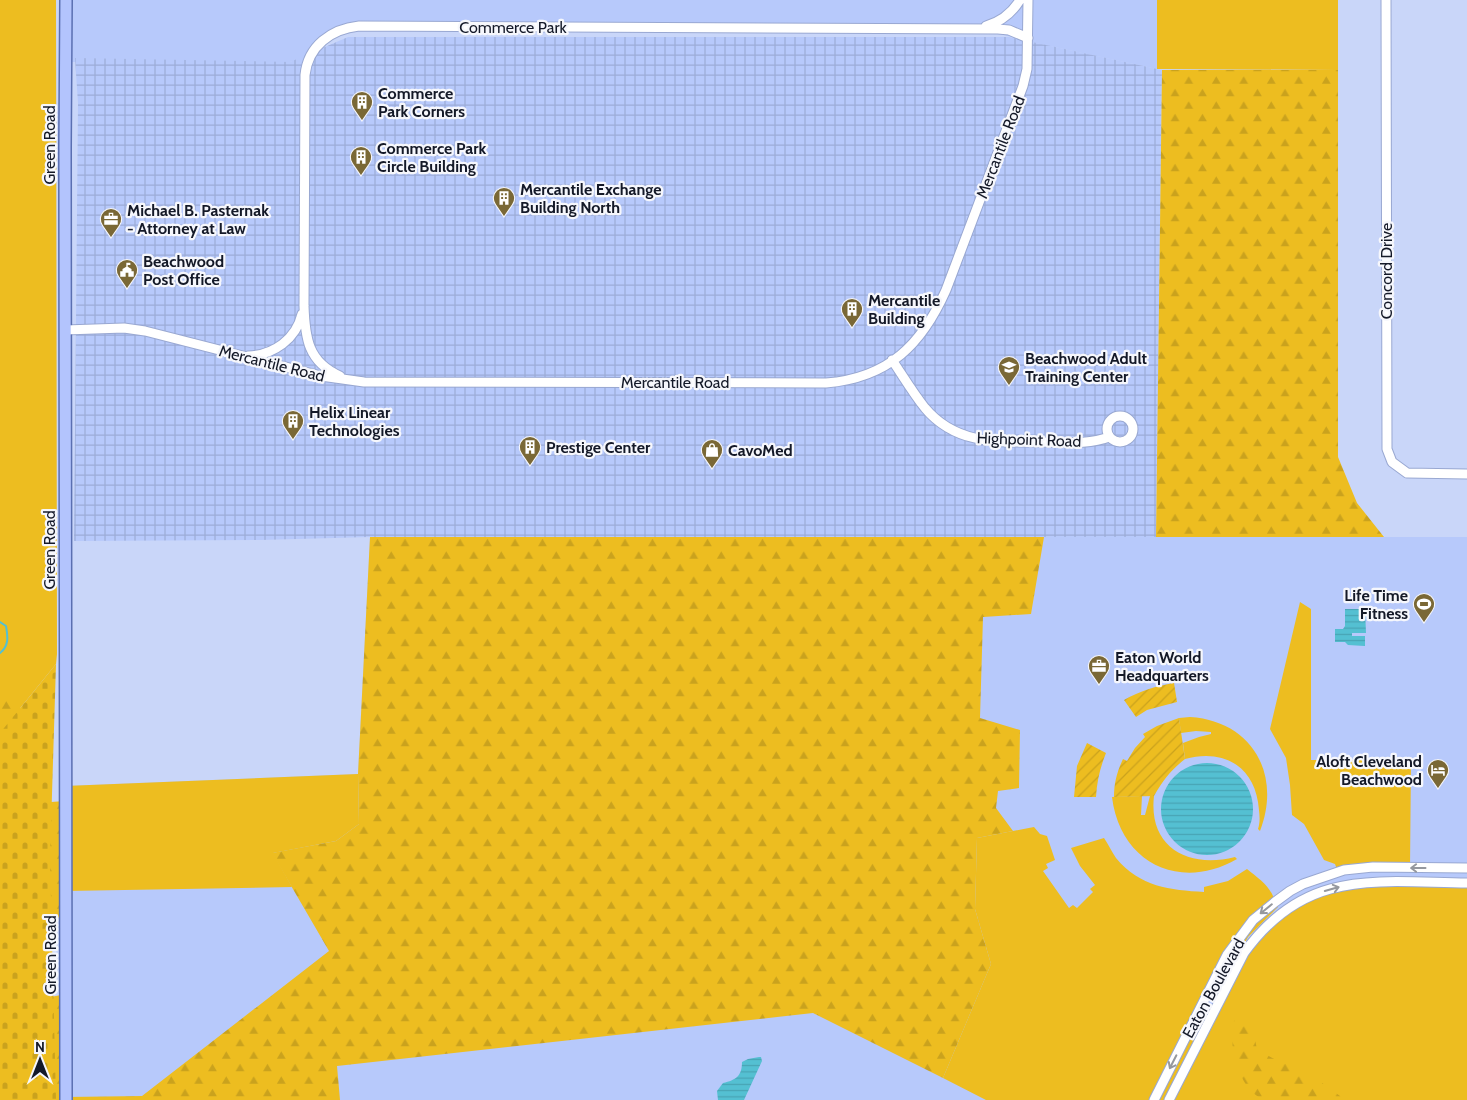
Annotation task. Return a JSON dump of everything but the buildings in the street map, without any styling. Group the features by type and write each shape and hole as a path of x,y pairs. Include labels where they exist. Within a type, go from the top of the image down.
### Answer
{"main road":[{"name":"Green Road","path":"66,0 66,1100"}],"street":[{"name":"Commerce Park","path":"979,29 1003,18 1011,12 1020,0"},
{"name":"Mercantile Road","path":"65,330 133,329 321,376 352,381 826,383 863,376 880,368 916,342 936,311 946,290 1023,86 1027,69 1028,0"},
{"name":"Concord Drive","path":"1386,0 1387,449 1392,462 1407,473 1467,474"},
{"name":"Commerce Park","path":"352,381 328,370 313,354 308,344 305,330 305,75 310,56 323,40 336,31 359,26 876,27 1009,30 1028,38"},
{"name":"Commerce Park","path":"240,356 265,353 275,350 284,343 298,326 304,306"},
{"name":"Highpoint Road","path":"892,360 926,408 954,432 968,437 984,441 1062,442 1097,442 1109,437"},
{"name":"Eaton Boulevard","path":"1154,1100 1231,949 1253,920 1275,902 1303,884 1344,870 1372,867 1467,868"},
{"name":"Eaton Boulevard","path":"1169,1100 1240,960 1255,938 1281,914 1309,896 1356,883 1467,883"}],"shaded area":[{"path":"66,0 1157,0 1157,69 1031,42 1027,38 1016,38 979,29 491,27 336,31 310,56 290,62 65,62"},
{"path":"348,37 1009,37 1162,70 1156,537 370,537 261,540 74,541 78,103 75,58 290,62"},
{"path":"370,537 1467,537 1467,1100 66,1100 65,786 358,774"},
{"path":"1345,609 1365,609 1366,633 1352,633 1352,636 1365,636 1365,646 1335,642 1335,629 1343,629 1345,626"},
{"path":"1198,763 1216,763 1233,770 1246,783 1253,800 1253,818 1246,835 1233,848 1216,855 1198,855 1181,848 1168,835 1161,818 1161,800 1168,783 1181,770"},
{"path":"761,1057 762,1061 744,1100 718,1100 717,1091 723,1083 737,1077 741,1071 742,1062"}],"green space":[{"path":"0,0 56,0 57,654 56,664 0,733"},
{"path":"1157,0 1338,0 1338,70 1157,69"},
{"path":"1162,70 1338,70 1338,457 1357,503 1384,537 1156,537"},
{"path":"370,537 1044,537 1031,614 983,617 980,718 1020,730 1019,788 998,791 996,808 1013,831 977,838 975,909 991,964 943,1078 813,1013 337,1066 340,1100 0,1100 0,1007 66,994 66,1097 142,1096 329,951 272,853 336,841 359,824 358,774"},
{"path":"1300,602 1311,609 1311,760 1411,760 1410,868 1338,872 1335,864 1324,860 1304,824 1292,815 1286,758 1270,729"},
{"path":"56,664 50,859 56,1100 0,1100 0,733"},
{"path":"1174,683 1177,702 1147,710 1136,717 1124,700 1148,689"},
{"path":"14,694 33,738 0,762 0,704"},
{"path":"1190,717 1212,721 1230,728 1245,740 1256,754 1264,771 1267,790 1266,810 1260,831 1258,829 1259,812 1255,789 1242,769 1233,762 1211,756 1185,759 1183,743 1211,734 1211,732 1196,731 1181,733 1179,718"},
{"path":"1179,718 1185,759 1168,776 1154,796 1114,797 1116,778 1123,759 1127,761 1145,737 1143,734 1157,726"},
{"path":"1087,743 1106,753 1099,775 1096,797 1074,797 1077,766"},
{"path":"358,774 359,824 336,841 273,853 292,887 66,891 65,786"},
{"path":"1142,796 1141,815 1145,815 1150,796 1154,796 1154,814 1158,829 1165,841 1175,851 1188,857 1202,860 1235,857 1237,859 1216,869 1195,873 1175,871 1156,865 1140,854 1127,839 1117,820 1112,797"},
{"path":"65,801 66,918 0,913 0,821 51,802"},
{"path":"1034,827 1040,834 1047,836 1055,860 1046,864 1048,868 1043,871 1069,908 1073,905 1077,908 1093,892 1090,889 1095,885 1080,866 1071,848 1104,838 1116,858 1125,868 1145,881 1156,885 1179,890 1204,892 1204,887 1228,881 1247,869 1264,883 1273,896 1275,902 1234,944 1154,1100 986,1100 943,1078 991,964 975,909 977,838"},
{"path":"1467,883 1467,1100 1169,1100 1236,968 1281,913 1338,887"},
{"path":"1276,906 1278,907 1248,937 1214,1002 1209,1000 1235,950 1258,920"},
{"path":"1207,1003 1212,1005 1164,1100 1158,1100"},
{"path":"1244,1009 1252,1021 1257,1050 1278,1061 1307,1072 1340,1096 1342,1100 1262,1099 1254,1093 1241,1076 1232,1044 1234,1022"}],"waterway":[{"path":"0,622 6,626 7,638 5,647 0,653"}],"place":[{"name":"Commerce Park Corners","path":"362,121"},
{"name":"Commerce Park Circle Building","path":"361,176"},
{"name":"Mercantile Exchange Building North","path":"504,217"},
{"name":"Michael B. Pasternak - Attorney at Law","path":"111,238"},
{"name":"Beachwood Post Office","path":"127,289"},
{"name":"Mercantile Building","path":"852,328"},
{"name":"Beachwood Adult Training Center","path":"1009,386"},
{"name":"Helix Linear Technologies","path":"293,440"},
{"name":"Prestige Center","path":"530,466"},
{"name":"CavoMed","path":"712,469"},
{"name":"Life Time Fitness","path":"1424,623"},
{"name":"Eaton World Headquarters","path":"1099,685"},
{"name":"Aloft Cleveland Beachwood","path":"1438,789"}]}
